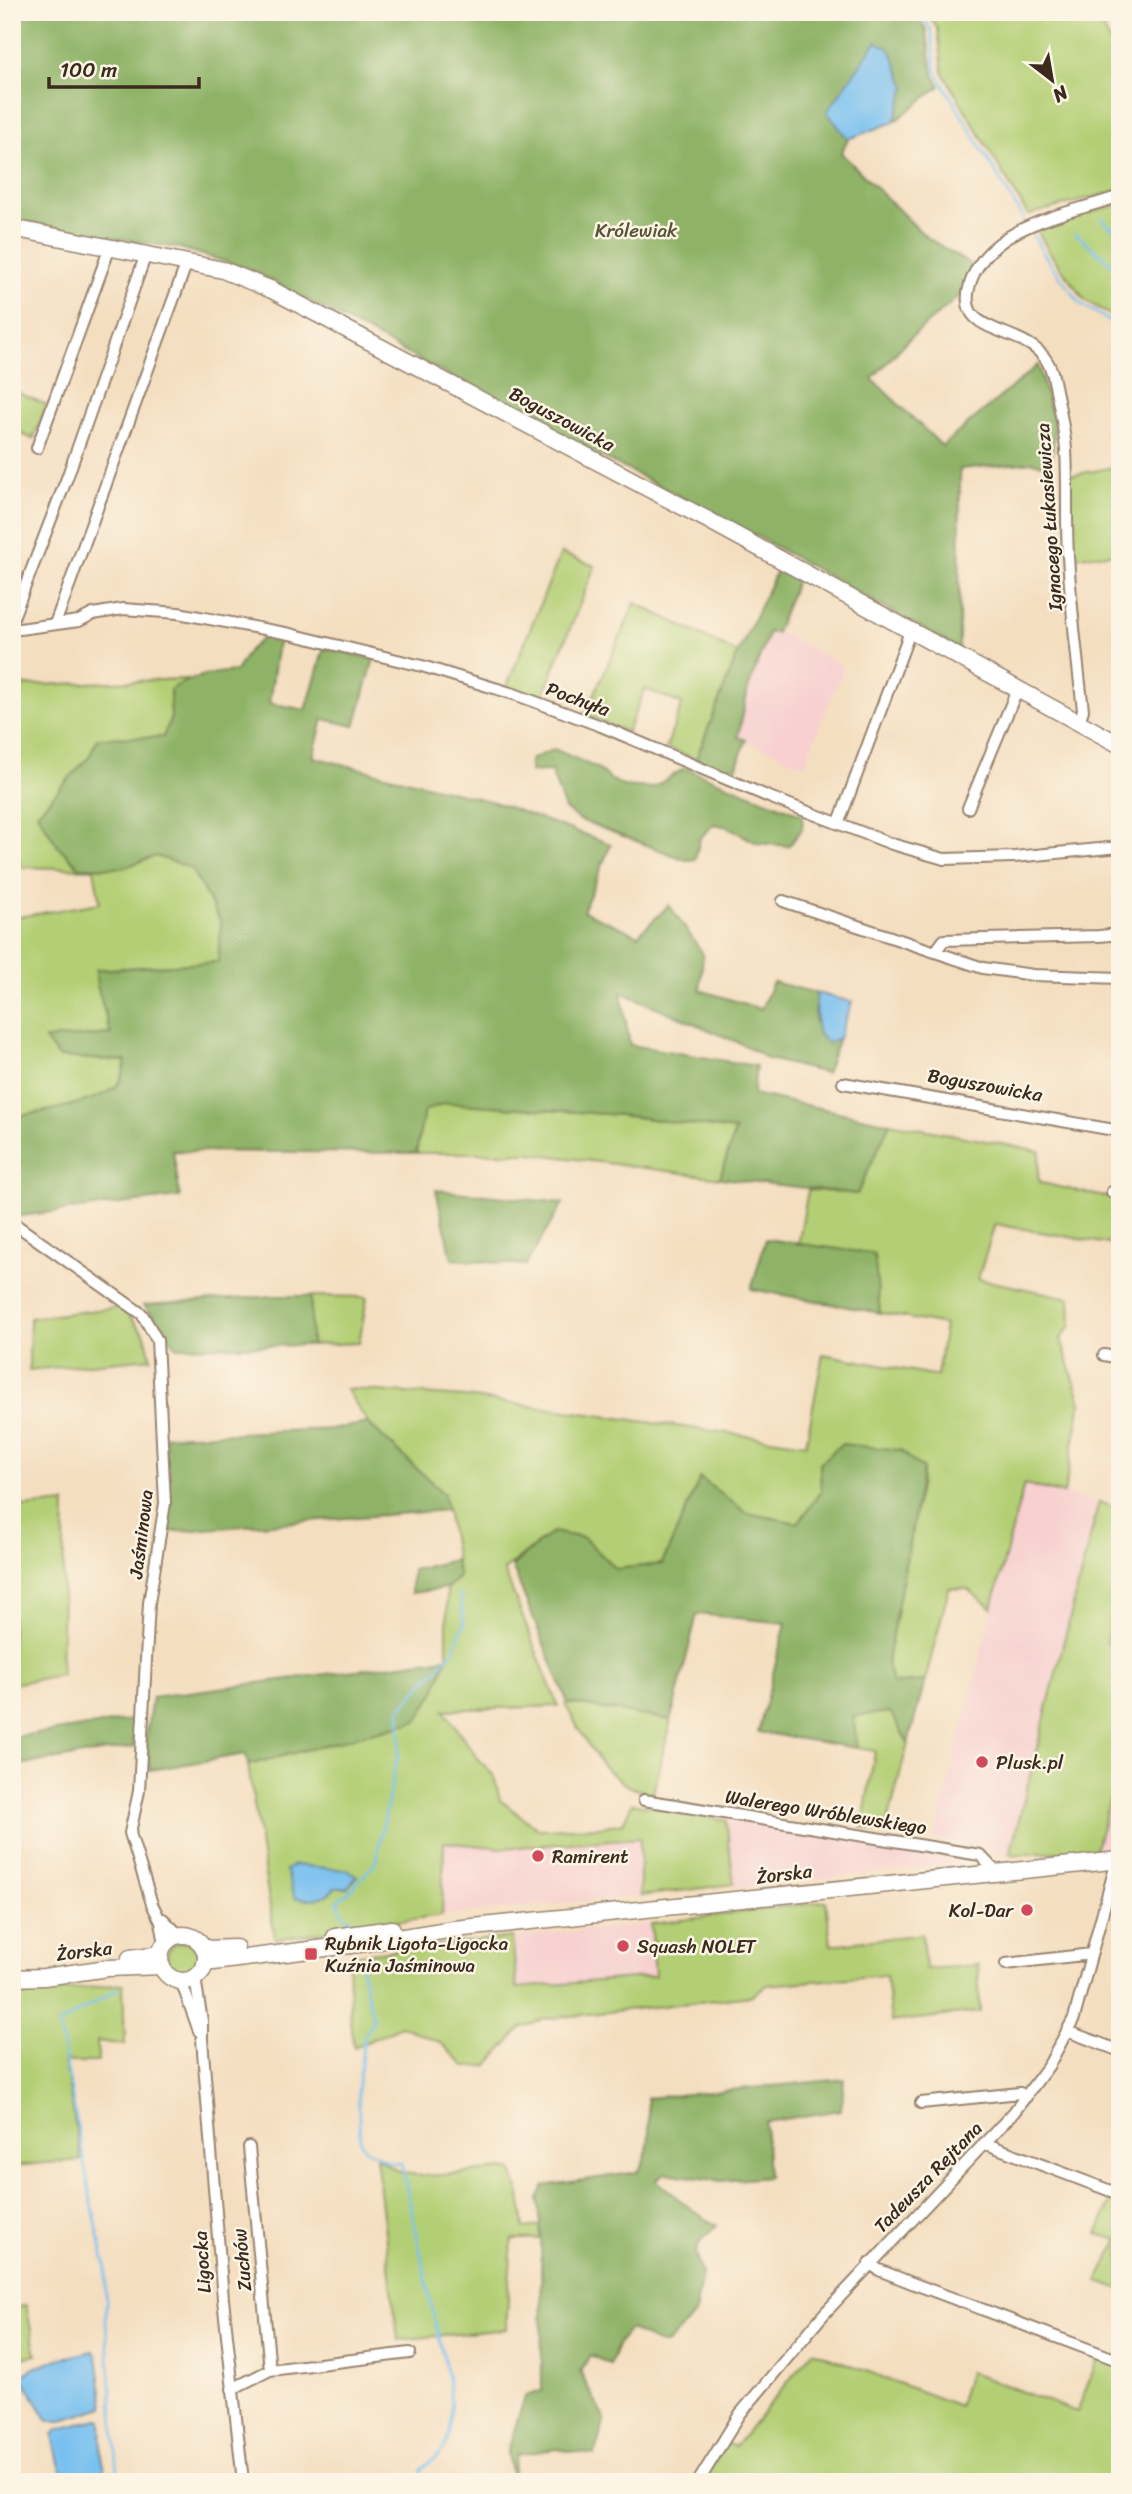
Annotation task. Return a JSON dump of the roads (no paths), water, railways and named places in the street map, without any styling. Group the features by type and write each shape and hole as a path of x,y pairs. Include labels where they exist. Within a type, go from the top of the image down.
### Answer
{"main road":[{"name":"Boguszowicka","path":"12,228 223,270 272,290 709,520 1120,745"},
{"name":"Żorska","path":"205,1956 414,1927 454,1929 1118,1860"},
{"path":"192,1937 205,1956 201,1973 188,1979 170,1977 167,1950 192,1937"},
{"name":"Żorska","path":"12,1969 117,1960 167,1950"},
{"name":"Żorska","path":"12,1978 44,1977 101,1969 167,1950"}],"street":[{"name":"Ignacego Łukasiewicza","path":"1079,722 1083,710 1068,565 1066,449 1052,374 1048,360 1039,349 977,321 970,309 968,292 978,266 1021,228 1120,196"},
{"path":"37,448 110,247"},
{"path":"12,620 67,478 146,254"},
{"path":"55,624 187,262"},
{"name":"Pochyła","path":"12,630 79,621 93,614 123,609 178,613 290,634 422,666 514,694 601,726 769,797 892,844 944,859 1014,857 1120,847"},
{"path":"839,822 911,629"},
{"path":"968,808 1017,690"},
{"path":"783,901 983,968 1033,975 1120,978"},
{"path":"935,952 944,940 1120,934"},
{"name":"Boguszowicka","path":"843,1083 1120,1131"},
{"name":"Jaśminowa","path":"12,1222 142,1314 158,1340 165,1503 149,1603 138,1791 130,1833 152,1904 158,1914 167,1950"},
{"path":"1104,1355 1120,1358"},
{"name":"Walerego Wróblewskiego","path":"644,1800 980,1855 996,1872"},
{"name":"Tadeusza Rejtana","path":"698,2482 740,2414 822,2315 984,2143 1026,2096 1049,2065 1076,2010 1118,1860"},
{"path":"1006,1964 1091,1954"},
{"name":"Ligocka","path":"188,1979 202,2021 232,2389 243,2482"},
{"path":"1067,2031 1120,2051"},
{"path":"921,2103 1020,2093 1026,2096"},
{"path":"984,2143 1116,2193"},
{"name":"Zuchów","path":"249,2147 270,2370"},
{"path":"869,2263 878,2270 1120,2361"},
{"path":"232,2389 270,2370 410,2353"}],"water":[{"path":"876,42 890,49 906,87 894,122 848,139 827,112"},
{"path":"816,993 852,1002 839,1038 828,1043 817,1032"},
{"path":"294,1865 346,1870 357,1877 347,1888 335,1888 321,1897 295,1898 286,1870"},
{"path":"93,2351 97,2356 104,2407 59,2421 48,2421 22,2377 35,2367"},
{"path":"97,2419 101,2421 102,2458 108,2478 106,2482 67,2482 59,2463 53,2435 57,2430"}],"waterway":[{"path":"917,12 931,29 936,72 1024,220"},
{"path":"1101,218 1120,235"},
{"path":"1030,230 1047,259 1081,304 1120,327"},
{"path":"1075,233 1120,271"},
{"path":"352,1920 345,1917 337,1901 349,1892 375,1863 400,1746 400,1709 453,1651 464,1624 460,1594"},
{"path":"359,1958 373,2020 364,2037 358,2091 360,2141 365,2149 391,2163 401,2163 449,2388 451,2406 447,2441 434,2460 422,2468 420,2482"},
{"path":"118,2474 106,2323 106,2269 59,2024 119,1988"}],"place":[{"name":"Plusk.pl","path":"982,1762"},
{"name":"Ramirent","path":"538,1856"},
{"name":"Kol-Dar","path":"1027,1910"},
{"name":"Squash NOLET","path":"623,1946"},
{"name":"Rybnik Ligota-Ligocka Kuźnia Jaśminowa","path":"311,1954"}],"park label":[{"name":"Królewiak","path":"636,230"}]}
